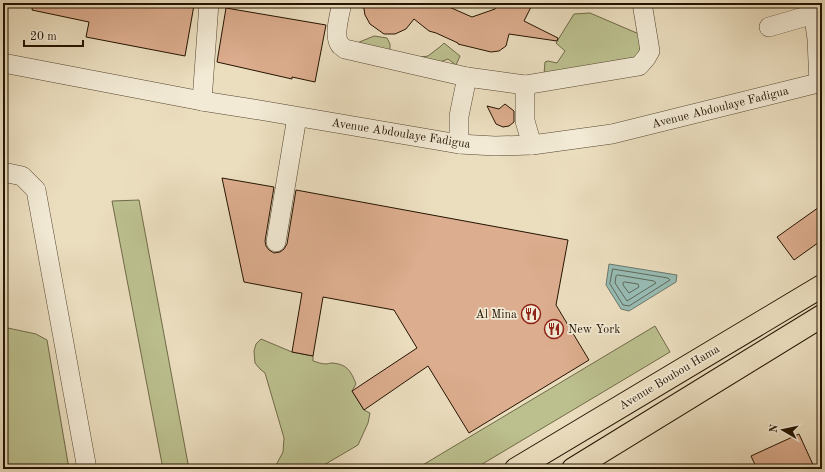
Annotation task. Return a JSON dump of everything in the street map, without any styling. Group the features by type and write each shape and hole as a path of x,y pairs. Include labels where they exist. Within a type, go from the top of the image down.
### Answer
{"main road":[{"name":"Avenue Boubou Hama","path":"516,469 822,286"},
{"path":"574,469 822,316"}],"street":[{"path":"202,101 209,3"},
{"path":"342,3 337,37 340,45 345,49 467,77 525,85 639,66 650,51 642,3"},
{"path":"769,27 813,9 819,38 820,82"},
{"name":"Avenue Abdoulaye Fadigua","path":"3,62 202,101 459,144 495,146 532,146 612,134 820,82"},
{"path":"459,144 459,116 467,77"},
{"path":"525,85 525,121 532,146"},
{"path":"276,242 297,117"},
{"path":"3,172 22,176 36,190 87,469"}],"green space":[{"path":"590,13 639,34 643,39 638,56 544,74 545,62 548,61 557,63 565,51 556,43 574,14"},
{"path":"374,36 387,38 390,44 390,52 357,43"},
{"path":"444,43 460,56 456,65 448,59 440,62 421,57 428,56"},
{"path":"139,200 189,469 163,469 112,201"},
{"path":"655,326 670,352 474,469 416,469"},
{"path":"3,327 36,334 47,340 69,469 3,469"},
{"path":"261,339 292,352 313,356 313,361 324,364 337,364 348,369 356,384 352,391 364,410 370,413 368,423 358,445 317,469 274,469 283,452 284,438 265,373 255,363 254,351 256,344"}],"water":[{"path":"609,264 677,275 676,282 629,311 621,309 606,285"}],"building":[{"path":"33,3 182,3 194,5 185,56 86,37 89,22 32,10"},
{"path":"363,3 440,3 472,17 495,9 498,3 533,3 524,21 558,38 557,41 509,34 506,46 499,51 491,52 458,44 429,31 414,19 406,29 395,34 384,34 370,24 365,15"},
{"path":"226,8 326,25 315,82 292,77 292,79 217,62"},
{"path":"505,104 514,111 514,122 509,126 503,127 496,124 487,106 499,109"},
{"path":"222,178 274,187 265,241 269,250 274,253 280,252 287,244 296,190 568,240 556,305 589,360 469,433 428,366 364,410 352,391 417,348 394,310 323,297 313,356 292,352 302,293 244,282"},
{"path":"822,205 822,240 794,260 777,237"},
{"path":"799,434 815,469 757,469 751,456"}],"place":[{"name":"Al Mina","path":"531,314"},
{"name":"New York","path":"554,329"}]}
